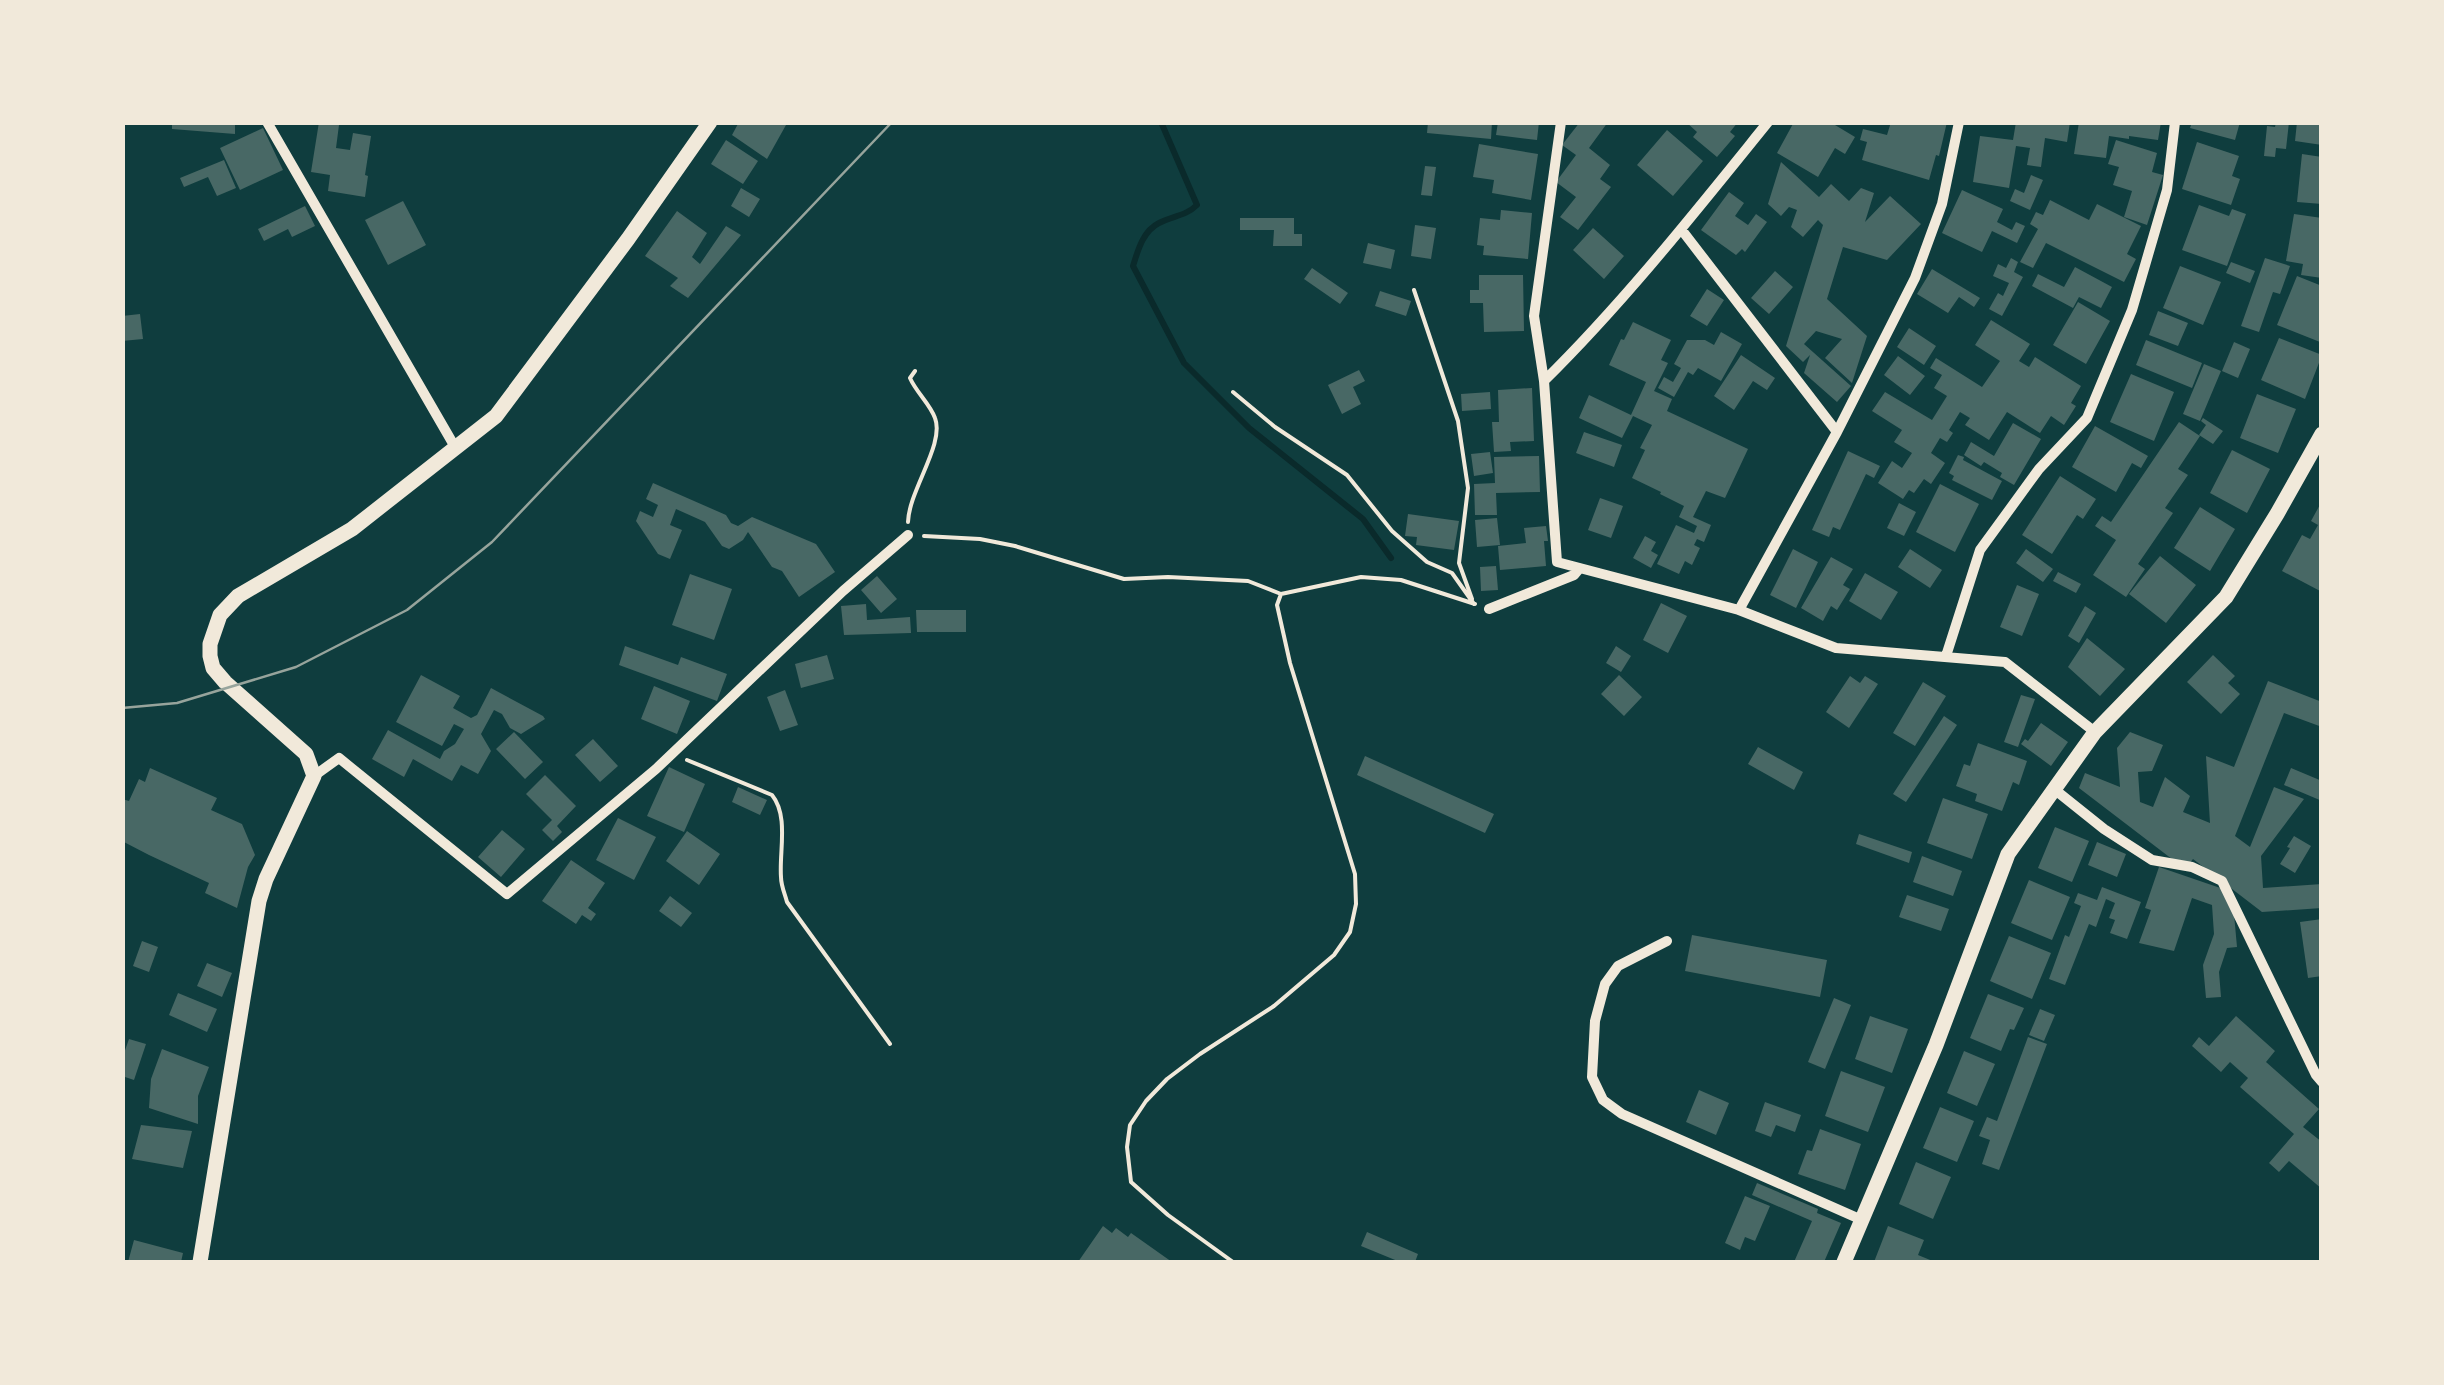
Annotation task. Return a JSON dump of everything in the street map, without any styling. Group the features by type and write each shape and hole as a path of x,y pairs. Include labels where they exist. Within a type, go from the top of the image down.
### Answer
{"street":[{"path":"267,122 455,447"},
{"path":"314,776 306,754 214,668 210,644 220,616 238,596 352,529 496,416 710,122"},
{"path":"1562,122 1534,316 1544,382 1557,562 1739,610 1836,648 2005,662 2095,732"},
{"path":"1544,382 1681,230 1768,122"},
{"path":"1739,610 1837,432 1915,278 1942,204 1959,122"},
{"path":"1946,656 1980,550 2040,469 2087,418 2132,310 2167,190 2175,122"},
{"path":"1681,230 1837,432"},
{"path":"1844,1262 1936,1045 2008,854 2095,732 2226,596 2322,434"},
{"path":"200,1262 259,901 314,776 339,758 507,894 676,750 908,535"},
{"path":"1489,609 1574,575 1579,569"},
{"path":"2054,789 2104,829 2152,860 2192,867 2222,881 2322,1082"},
{"path":"1667,940 1618,966 1605,984 1595,1021 1592,1077 1603,1100 1622,1114 1862,1220"}],"path":[{"path":"1414,290 1458,421 1468,488 1460,563 1474,604"},
{"path":"914,372 910,378 935,415 938,432 908,508 908,535 980,539 1016,546 1124,579 1168,576 1248,581 1281,594 1361,577 1402,580 1489,609"},
{"path":"1232,392 1276,428 1347,475 1392,531 1427,562 1452,572 1474,604"},
{"path":"1233,1262 1168,1215 1131,1182 1127,1147 1130,1125 1167,1079 1274,1006 1334,956 1350,932 1356,904 1355,874 1290,662 1277,605 1281,594"},
{"path":"676,750 690,764 772,796 778,804 781,880 788,902 890,1044"}],"building":[{"path":"172,122 235,122 235,134 172,129"},
{"path":"319,122 339,125 336,148 350,150 353,133 371,136 365,197 328,191 330,175 311,172"},
{"path":"739,122 786,125 767,159 732,135"},
{"path":"1428,122 1492,122 1491,139 1427,133"},
{"path":"1498,122 1539,122 1537,140 1496,135"},
{"path":"1580,122 1608,122 1589,148 1610,165 1600,179 1611,187 1578,230 1560,217 1576,197 1556,182 1576,155 1562,145"},
{"path":"1686,122 1738,122 1730,132 1735,136 1717,157 1693,137 1697,132"},
{"path":"1794,122 1830,122 1855,137 1845,154 1835,148 1818,177 1777,153"},
{"path":"1891,122 1947,122 1929,180 1862,160 1867,142 1860,140 1863,129 1887,135"},
{"path":"2016,122 2070,122 2067,142 2045,138 2041,167 2027,165 2030,148 2016,146 2009,188 1973,182 1980,136 2013,140"},
{"path":"2079,122 2161,122 2158,140 2109,136 2106,158 2074,154"},
{"path":"2192,122 2240,122 2235,140 2190,128"},
{"path":"2276,122 2289,122 2286,149 2276,148 2275,157 2264,156 2267,126 2275,127"},
{"path":"2297,122 2322,122 2322,145 2295,141"},
{"path":"263,128 283,170 240,190 220,148"},
{"path":"1667,130 1703,161 1673,196 1637,165"},
{"path":"726,140 758,161 743,184 711,164"},
{"path":"2116,140 2157,153 2152,172 2163,175 2147,225 2124,217 2132,191 2113,185 2119,167 2108,164"},
{"path":"2197,142 2239,156 2232,176 2240,179 2231,205 2182,189"},
{"path":"1479,144 1538,154 1531,200 1492,193 1494,180 1473,177"},
{"path":"2302,154 2322,157 2322,204 2297,202"},
{"path":"224,160 236,188 217,196 208,177 184,187 180,178"},
{"path":"1781,162 1819,197 1831,184 1849,201 1861,188 1874,193 1865,222 1890,196 1921,224 1887,260 1843,247 1827,299 1867,336 1852,383 1825,358 1842,339 1816,331 1804,344 1851,386 1837,402 1804,373 1810,355 1803,362 1786,346 1823,225 1818,220 1803,237 1791,227 1797,210 1789,207 1781,216 1768,204"},
{"path":"1425,166 1436,167 1432,196 1421,195"},
{"path":"2031,175 2043,180 2030,210 2010,201 2015,189 2024,193"},
{"path":"741,188 760,199 749,217 731,206"},
{"path":"1962,190 2003,209 1997,222 2012,230 2016,222 2025,226 2017,243 1992,231 1982,252 1942,233"},
{"path":"1729,192 1744,203 1735,216 1748,225 1756,214 1767,222 1745,252 1742,249 1736,255 1701,230"},
{"path":"2050,200 2089,220 2097,204 2141,226 2127,254 2136,259 2124,282 2046,243 2033,268 2020,262 2038,229 2030,224 2036,212 2043,215"},
{"path":"403,201 426,245 388,265 365,220"},
{"path":"2199,205 2229,216 2232,209 2246,214 2227,266 2182,250"},
{"path":"305,206 315,226 292,237 288,229 264,241 258,229"},
{"path":"1501,210 1532,213 1528,259 1483,255 1484,246 1477,245 1480,218 1500,220"},
{"path":"677,211 707,233 692,257 700,264 726,226 741,235 688,298 670,286 678,278 645,256"},
{"path":"2294,214 2322,218 2322,278 2301,275 2303,264 2286,261"},
{"path":"1240,218 1294,218 1294,234 1302,234 1302,246 1273,246 1274,230 1240,230"},
{"path":"1415,225 1436,228 1431,259 1411,256"},
{"path":"1593,228 1624,256 1604,279 1573,250"},
{"path":"1368,243 1395,250 1391,269 1363,263"},
{"path":"2011,258 2018,262 2014,272 2023,277 2002,316 1989,309 1998,293 2003,296 2009,283 1993,276 1998,264 2006,268"},
{"path":"2265,258 2290,266 2280,294 2273,292 2259,332 2241,326"},
{"path":"2231,262 2255,271 2250,283 2226,273"},
{"path":"2180,266 2221,282 2203,325 2163,308"},
{"path":"2075,267 2112,287 2101,308 2079,297 2073,308 2032,286 2038,274 2064,287"},
{"path":"1312,268 1348,293 1340,304 1304,279"},
{"path":"1932,269 1980,298 1974,307 1959,297 1948,313 1917,294"},
{"path":"1775,271 1793,287 1769,314 1751,298"},
{"path":"1479,275 1523,275 1524,331 1484,332 1483,303 1470,303 1470,290 1479,290"},
{"path":"2297,276 2322,286 2320,342 2277,325"},
{"path":"1707,289 1724,300 1707,326 1690,316"},
{"path":"1380,291 1411,301 1406,316 1375,306"},
{"path":"2078,302 2110,321 2086,364 2053,345"},
{"path":"2158,311 2188,323 2178,346 2149,335"},
{"path":"140,314 143,339 122,341 122,316"},
{"path":"1991,320 2030,344 2019,361 2029,367 2035,357 2081,386 2071,403 2076,406 2064,425 2051,416 2040,433 2007,412 1989,440 1965,425 1970,418 1960,412 1947,442 1940,438 1931,453 1945,463 1931,484 1924,479 1914,493 1909,490 1903,499 1878,483 1892,461 1902,468 1912,453 1894,442 1902,430 1872,411 1885,392 1932,420 1947,396 1934,388 1942,375 1930,368 1936,358 1982,387 2000,361 1975,345"},
{"path":"1633,322 1671,340 1661,360 1668,363 1654,391 1672,399 1667,411 1748,449 1725,498 1706,491 1693,517 1711,525 1704,542 1697,539 1694,545 1700,548 1692,565 1685,561 1679,574 1657,564 1676,525 1694,533 1697,526 1679,517 1684,506 1632,478 1645,450 1640,448 1652,425 1633,416 1622,438 1579,418 1589,395 1631,415 1646,382 1609,365"},
{"path":"1909,328 1936,346 1924,365 1897,347"},
{"path":"1721,332 1742,344 1721,381 1698,368 1693,375 1688,372 1674,397 1658,388 1664,377 1673,382 1681,368 1674,364 1687,340 1705,340 1714,345"},
{"path":"2279,338 2322,355 2305,399 2261,380"},
{"path":"2146,340 2202,363 2192,388 2136,365"},
{"path":"2234,342 2250,349 2238,378 2222,371"},
{"path":"1741,355 1775,378 1767,390 1753,381 1734,410 1714,396"},
{"path":"1898,356 1925,376 1910,395 1884,375"},
{"path":"2204,364 2221,371 2200,421 2183,414"},
{"path":"1359,370 1365,381 1353,387 1361,404 1342,414 1328,385"},
{"path":"2131,374 2174,392 2154,441 2110,422"},
{"path":"1532,388 1534,441 1510,442 1511,451 1494,452 1492,422 1499,422 1498,390"},
{"path":"1490,392 1491,409 1462,411 1461,394"},
{"path":"2257,394 2296,409 2278,453 2240,438"},
{"path":"2203,418 2223,431 2213,444 2199,435 2206,425 2201,421"},
{"path":"2179,422 2200,436 2178,469 2188,475 2165,508 2173,513 2138,564 2145,569 2126,597 2093,575 2116,540 2095,526 2102,516 2111,522"},
{"path":"2013,423 2041,439 2014,485 1984,462 1981,466 1964,455 1971,442 1994,456"},
{"path":"2095,426 2148,456 2141,468 2132,463 2116,492 2072,467"},
{"path":"1584,432 1622,445 1614,467 1576,453"},
{"path":"2232,450 2270,469 2247,513 2210,493"},
{"path":"1848,451 1880,466 1874,478 1866,474 1840,530 1833,527 1829,537 1812,530"},
{"path":"1490,452 1493,473 1474,476 1471,454"},
{"path":"1958,455 2002,481 1992,500 1952,480 1954,476 1949,473"},
{"path":"1539,456 1540,492 1496,493 1497,515 1475,515 1474,484 1495,483 1494,457"},
{"path":"2060,476 2096,499 2083,519 2077,515 2052,554 2022,535"},
{"path":"653,483 726,515 738,526 752,517 816,544 835,572 799,597 748,532 729,549 722,546 705,522 676,509 670,525 682,530 670,559 658,554 636,521 640,511 653,517 658,505 646,499"},
{"path":"1940,484 1979,504 1955,552 1916,532"},
{"path":"1600,498 1623,506 1611,538 1588,530"},
{"path":"2322,501 2322,592 2282,571 2302,535 2310,539 2318,525 2311,521"},
{"path":"1899,503 1916,512 1904,536 1887,528"},
{"path":"2200,507 2235,529 2210,571 2174,548"},
{"path":"1408,514 1459,521 1454,550 1416,545 1417,537 1405,536"},
{"path":"1497,518 1500,545 1477,547 1475,520"},
{"path":"1546,526 1546,566 1500,570 1498,546 1526,543 1524,528"},
{"path":"1645,536 1656,542 1651,551 1658,555 1651,568 1633,558"},
{"path":"1793,549 1818,562 1796,608 1770,595"},
{"path":"1910,549 1942,570 1930,588 1898,567"},
{"path":"2026,549 2053,569 2043,582 2016,563"},
{"path":"2160,556 2196,585 2166,623 2129,594"},
{"path":"1831,557 1853,569 1843,585 1850,589 1837,610 1831,606 1823,621 1801,608"},
{"path":"1496,566 1498,590 1481,591 1480,567"},
{"path":"2058,572 2081,584 2076,593 2053,581"},
{"path":"1865,573 1898,592 1881,620 1849,601"},
{"path":"690,574 732,589 714,640 672,625"},
{"path":"877,576 897,599 881,613 861,590"},
{"path":"2017,585 2039,594 2022,636 2000,627"},
{"path":"1661,603 1687,616 1668,653 1643,640"},
{"path":"866,604 867,620 910,617 911,633 844,635 841,606"},
{"path":"2085,606 2096,613 2079,643 2068,636"},
{"path":"916,610 966,610 966,632 917,632"},
{"path":"2087,638 2125,669 2100,696 2068,667"},
{"path":"625,646 678,665 681,657 727,674 717,701 619,665"},
{"path":"1616,646 1631,656 1621,672 1606,663"},
{"path":"827,655 834,679 801,688 795,664"},
{"path":"2213,655 2235,676 2228,683 2240,694 2221,714 2187,682"},
{"path":"421,675 460,696 453,708 471,718 477,715 491,688 545,719 521,734 494,710 481,734 491,751 478,774 461,765 452,781 413,759 404,777 372,759 388,730 440,759 464,729 454,724 442,746 396,722"},
{"path":"1619,675 1642,697 1624,716 1601,694"},
{"path":"1850,676 1860,683 1865,676 1878,684 1849,728 1826,712"},
{"path":"2268,681 2322,702 2322,727 2284,713 2235,836 2250,847 2274,787 2304,799 2261,856 2263,888 2322,884 2322,908 2262,912 2193,859 2185,869 2079,788 2085,773 2120,787 2117,748 2130,732 2163,745 2152,771 2138,772 2140,802 2153,807 2165,777 2190,796 2183,812 2210,823 2206,756 2234,767"},
{"path":"1923,682 1946,696 1915,746 1893,733"},
{"path":"654,686 690,701 677,734 641,719"},
{"path":"785,690 798,725 780,731 767,697"},
{"path":"2021,695 2035,699 2018,747 2004,742"},
{"path":"1944,716 1957,725 1906,802 1893,794"},
{"path":"2041,723 2068,742 2051,766 2021,744"},
{"path":"514,732 543,762 525,779 496,749"},
{"path":"593,739 618,766 600,782 575,755"},
{"path":"1978,743 2027,761 2019,785 2013,782 2002,811 1975,801 1977,794 1956,786 1964,764 1970,766"},
{"path":"1758,747 1803,772 1794,790 1748,764"},
{"path":"1365,756 1494,814 1485,833 1357,775"},
{"path":"669,767 705,784 684,832 647,816"},
{"path":"150,768 217,798 211,810 242,824 255,855 237,908 205,893 209,883 122,841 122,799 129,801 139,779 145,782"},
{"path":"2291,768 2322,781 2322,801 2284,785"},
{"path":"545,775 576,806 557,826 562,832 553,841 542,830 552,820 526,794"},
{"path":"738,787 767,800 760,815 732,802"},
{"path":"1943,798 1988,814 1972,859 1927,843"},
{"path":"618,818 656,837 634,880 596,860"},
{"path":"2055,827 2089,841 2072,882 2038,868"},
{"path":"502,830 525,849 501,877 478,857"},
{"path":"687,831 720,854 699,885 666,861"},
{"path":"1859,834 1912,852 1909,863 1856,844"},
{"path":"2294,836 2311,846 2295,873 2280,864"},
{"path":"2097,842 2126,854 2117,877 2088,865"},
{"path":"1922,856 1962,871 1953,896 1913,882"},
{"path":"571,860 605,883 588,908 596,914 591,921 582,915 576,924 542,901"},
{"path":"2159,867 2232,892 2237,947 2227,948 2219,972 2221,997 2206,998 2203,965 2214,934 2212,905 2192,898 2174,951 2139,943 2151,910 2145,908"},
{"path":"2029,880 2070,897 2052,940 2011,923"},
{"path":"2102,887 2141,902 2127,939 2110,933 2115,920 2109,918 2115,903 2106,899 2096,927 2089,924 2065,985 2049,979 2065,935 2069,937 2081,906 2074,903 2078,893 2097,900"},
{"path":"1907,895 1949,909 1941,931 1899,917"},
{"path":"670,896 692,913 681,927 659,911"},
{"path":"2322,919 2322,976 2308,978 2300,922"},
{"path":"1692,935 1827,960 1820,997 1685,971"},
{"path":"2009,936 2051,953 2032,999 1990,981"},
{"path":"142,941 158,947 149,972 133,966"},
{"path":"207,963 232,973 222,997 197,986"},
{"path":"178,993 217,1009 207,1032 169,1015"},
{"path":"1988,994 2024,1008 2001,1051 1970,1038"},
{"path":"1834,998 1851,1005 1825,1069 1808,1062"},
{"path":"2040,1009 2055,1015 2044,1041 2029,1035"},
{"path":"1870,1016 1908,1029 1892,1073 1855,1059"},
{"path":"2236,1016 2275,1051 2266,1062 2319,1109 2303,1127 2322,1142 2322,1189 2289,1161 2279,1172 2269,1163 2294,1134 2240,1087 2248,1078 2230,1062 2221,1072 2192,1046 2199,1037 2209,1046"},
{"path":"2028,1037 2047,1044 1999,1170 1982,1164 1990,1140 1979,1136 1987,1117 1997,1121"},
{"path":"129,1039 146,1044 134,1080 122,1076 122,1059"},
{"path":"162,1049 209,1067 198,1096 198,1124 149,1108 151,1079"},
{"path":"1964,1051 1995,1064 1977,1106 1947,1093"},
{"path":"1841,1071 1885,1087 1868,1132 1825,1116"},
{"path":"1699,1090 1729,1103 1716,1135 1686,1122"},
{"path":"1765,1102 1801,1115 1795,1132 1776,1125 1771,1137 1755,1131"},
{"path":"1940,1107 1974,1121 1957,1162 1923,1148"},
{"path":"141,1125 192,1131 183,1168 132,1159"},
{"path":"1820,1129 1861,1144 1845,1190 1798,1174"},
{"path":"1916,1162 1951,1177 1933,1219 1899,1204"},
{"path":"1757,1183 1841,1223 1824,1262 1794,1262 1812,1221 1752,1195"},
{"path":"1745,1196 1770,1206 1755,1241 1745,1237 1740,1250 1725,1243"},
{"path":"1103,1226 1112,1233 1116,1228 1128,1237 1131,1233 1172,1262 1078,1262"},
{"path":"1888,1226 1924,1240 1918,1255 1935,1262 1874,1262"},
{"path":"1367,1232 1418,1254 1415,1262 1400,1262 1361,1246"},
{"path":"134,1240 183,1253 181,1262 128,1262"}],"waterway":[{"path":"1161,122 1197,205 1149,231 1133,266 1184,363 1249,428 1363,519 1391,558"}],"tram line":[{"path":"122,708 177,703 296,667 407,610 492,542 892,122"}]}
